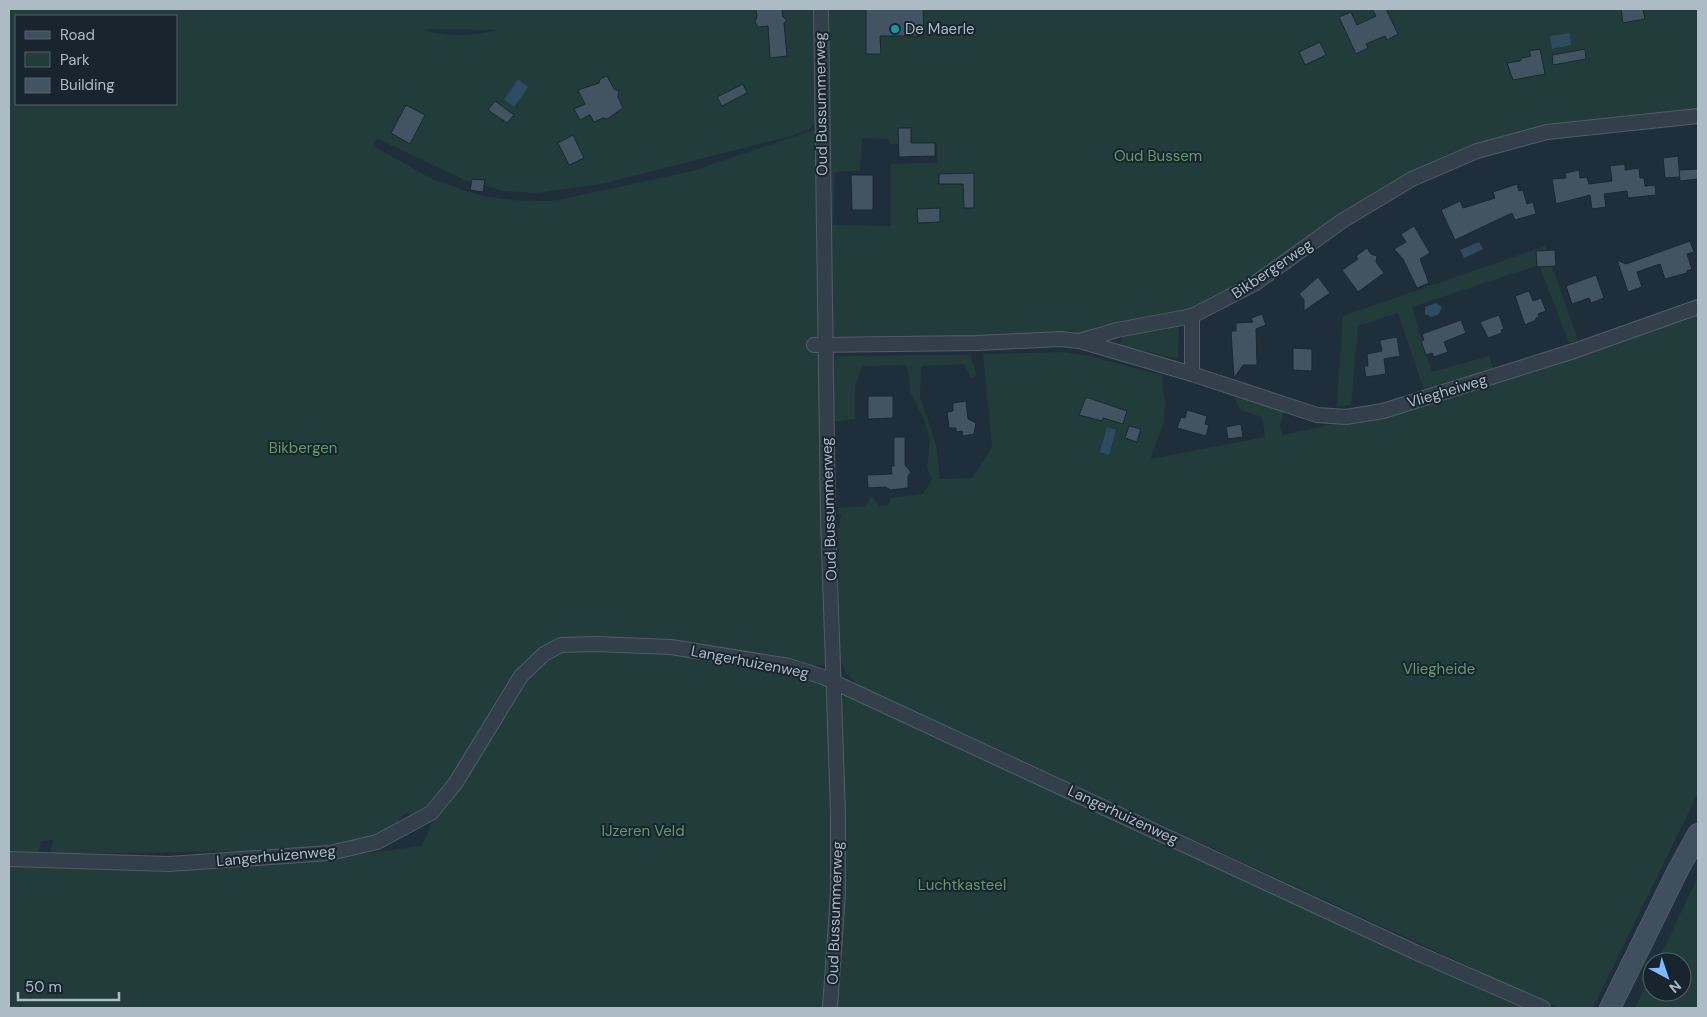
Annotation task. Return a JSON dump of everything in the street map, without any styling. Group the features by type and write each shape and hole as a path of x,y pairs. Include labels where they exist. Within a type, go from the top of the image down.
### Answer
{"main road":[{"path":"1610,1008 1679,868 1698,834"}],"street":[{"name":"Oud Bussummerweg","path":"820,9 820,346 834,682 838,893 830,1008"},
{"name":"Bikbergerweg","path":"820,346 1061,338 1079,341 1117,330 1192,316 1254,284 1342,221 1412,179 1477,151 1547,132 1698,116"},
{"name":"Vliegheiweg","path":"1079,341 1192,374 1317,415 1346,417 1392,409 1574,351 1698,307"},
{"path":"1192,316 1192,374"},
{"name":"Langerhuizenweg","path":"9,859 170,864 330,853 378,842 431,813 455,784 521,676 544,654 561,645 595,644 671,647 789,666 834,682 1415,952 1543,1008"}],"green space":[{"name":"Bikbergen","path":"9,9 814,9 815,122 811,128 791,136 602,184 536,193 504,191 467,181 378,139 373,146 432,179 463,190 482,196 511,200 545,201 558,200 692,171 829,125 827,9 1698,9 1698,113 1551,129 1479,145 1444,157 1410,173 1228,294 1186,312 1098,326 1077,334 1072,330 982,337 833,336 831,282 823,568 826,569 826,665 814,666 773,658 558,640 532,655 519,668 505,688 465,758 442,792 412,818 409,812 398,818 401,823 359,843 329,847 251,851 50,854 53,840 41,841 38,855 9,854","holes":["421,29 498,30 460,35 440,34","862,138 889,139 890,144 937,143 937,163 891,164 891,226 833,225 835,172 860,171"]},
{"path":"1545,246 1578,340 1569,343 1539,265 1412,307 1432,372 1489,356 1494,370 1425,393 1398,313 1358,326 1351,405 1337,406 1343,316"},
{"name":"Vliegheide","path":"1698,312 1698,793 1593,1008 1559,1008 860,686 846,674 840,660 838,529 841,515 837,513 838,508 865,506 871,496 880,506 888,505 891,498 923,494 932,479 927,468 930,438 924,420 910,391 907,365 863,366 855,385 855,419 832,422 835,356 971,355 976,375 972,379 964,364 921,366 920,397 936,444 940,479 972,478 992,447 983,354 1065,352 1089,356 1162,375 1165,403 1164,422 1150,459 1265,437 1262,417 1240,410 1235,397 1284,412 1280,426 1282,435 1353,420 1385,416 1418,407"},
{"path":"1179,323 1178,359 1120,345 1122,336"},
{"name":"IJzeren Veld","path":"574,651 634,651 733,657 826,683 832,738 835,869 826,1008 9,1008 9,866 224,866 284,864 422,846 431,824 462,784 526,679 556,653"},
{"name":"Luchtkasteel","path":"846,695 863,701 989,762 1530,1008 832,1008 841,701"},
{"path":"1698,877 1698,1008 1635,1008 1642,993 1642,1002 1692,1002 1692,952 1662,952"}],"water":[{"path":"1570,33 1571,45 1552,49 1550,36"},
{"path":"518,79 528,87 514,107 504,100"},
{"path":"1479,242 1483,249 1464,258 1460,250"},
{"path":"1436,303 1442,307 1439,314 1432,317 1425,314 1425,307"},
{"path":"1107,427 1116,430 1109,455 1100,452"}],"building":[{"path":"756,9 782,9 783,17 787,20 784,23 787,56 770,58 768,26 758,27 755,22 757,17"},
{"name":"De Maerle","path":"866,9 923,9 924,36 880,36 881,54 866,54"},
{"path":"1372,9 1386,9 1398,34 1387,40 1385,36 1366,44 1368,48 1356,54 1339,17 1351,12 1357,25 1376,16"},
{"path":"1621,9 1643,9 1645,19 1623,23"},
{"path":"1320,42 1326,55 1305,65 1299,52"},
{"path":"1540,49 1545,74 1513,80 1507,63 1520,61 1522,58 1531,56 1529,51"},
{"path":"1585,49 1586,59 1553,65 1552,55"},
{"path":"607,76 614,89 619,91 618,97 623,108 607,119 603,118 594,122 590,115 580,120 574,109 585,104 578,90 599,83 600,79"},
{"path":"743,84 747,93 722,106 717,97"},
{"path":"495,101 514,115 507,123 488,110"},
{"path":"406,105 425,115 410,144 391,133"},
{"path":"898,128 911,128 911,143 935,143 935,156 899,157"},
{"path":"573,135 584,158 569,165 558,143"},
{"path":"1678,156 1680,177 1665,178 1663,158"},
{"path":"1625,164 1625,170 1639,168 1640,178 1644,178 1645,186 1655,185 1656,195 1628,198 1627,191 1604,194 1606,207 1592,209 1590,195 1556,204 1552,179 1566,178 1565,173 1579,170 1580,178 1587,177 1589,184 1612,181 1610,166"},
{"path":"1698,169 1698,179 1680,181 1679,170"},
{"path":"974,173 974,208 964,208 963,184 939,184 939,174"},
{"path":"851,175 873,175 873,210 852,210"},
{"path":"472,179 485,180 483,192 470,190"},
{"path":"1517,184 1519,191 1523,190 1527,204 1533,202 1536,214 1515,220 1512,213 1455,240 1441,210 1460,201 1463,208 1495,198 1493,192"},
{"path":"940,208 940,222 918,223 917,209"},
{"path":"1414,226 1430,253 1420,259 1429,283 1417,288 1403,259 1394,249 1406,242 1401,234"},
{"path":"1690,241 1694,252 1687,254 1692,269 1687,271 1687,273 1665,279 1660,264 1637,272 1642,287 1628,292 1617,260 1626,264"},
{"path":"1367,248 1371,254 1377,256 1376,262 1384,273 1358,292 1342,270 1358,259 1356,256"},
{"path":"1555,250 1556,266 1537,267 1536,251"},
{"path":"1596,275 1604,298 1591,303 1589,298 1572,304 1566,286"},
{"path":"1318,277 1330,293 1304,311 1304,300 1299,294"},
{"path":"1529,291 1533,301 1541,298 1546,311 1538,314 1539,317 1536,320 1525,325 1515,296"},
{"path":"1262,314 1266,325 1256,329 1257,365 1243,365 1234,378 1231,331 1236,331 1236,323 1253,322 1251,318"},
{"path":"1499,315 1504,329 1501,330 1502,333 1488,338 1480,322"},
{"path":"1461,320 1466,333 1444,342 1448,352 1434,357 1432,353 1426,355 1421,341 1424,340 1422,334"},
{"path":"1397,337 1400,356 1384,359 1386,374 1366,377 1364,366 1368,366 1367,354 1382,351 1380,340"},
{"path":"1293,348 1312,349 1312,371 1293,370"},
{"path":"868,396 893,396 893,418 868,419"},
{"path":"1086,397 1127,411 1123,424 1103,418 1102,421 1079,415"},
{"path":"966,401 968,419 976,423 974,434 963,436 962,431 956,432 956,428 949,428 947,412 953,411 953,403"},
{"path":"1187,410 1207,416 1205,424 1209,425 1206,436 1177,428 1181,417 1185,418"},
{"path":"1241,424 1243,437 1228,439 1226,427"},
{"path":"1129,426 1141,429 1137,442 1125,438"},
{"path":"894,437 905,437 905,465 911,472 908,476 908,488 890,490 886,487 868,488 867,475 892,474 891,466 894,466"}],"place":[{"name":"De Maerle","path":"895,29"}],"park label":[{"name":"Oud Bussem","path":"1158,156"}]}
